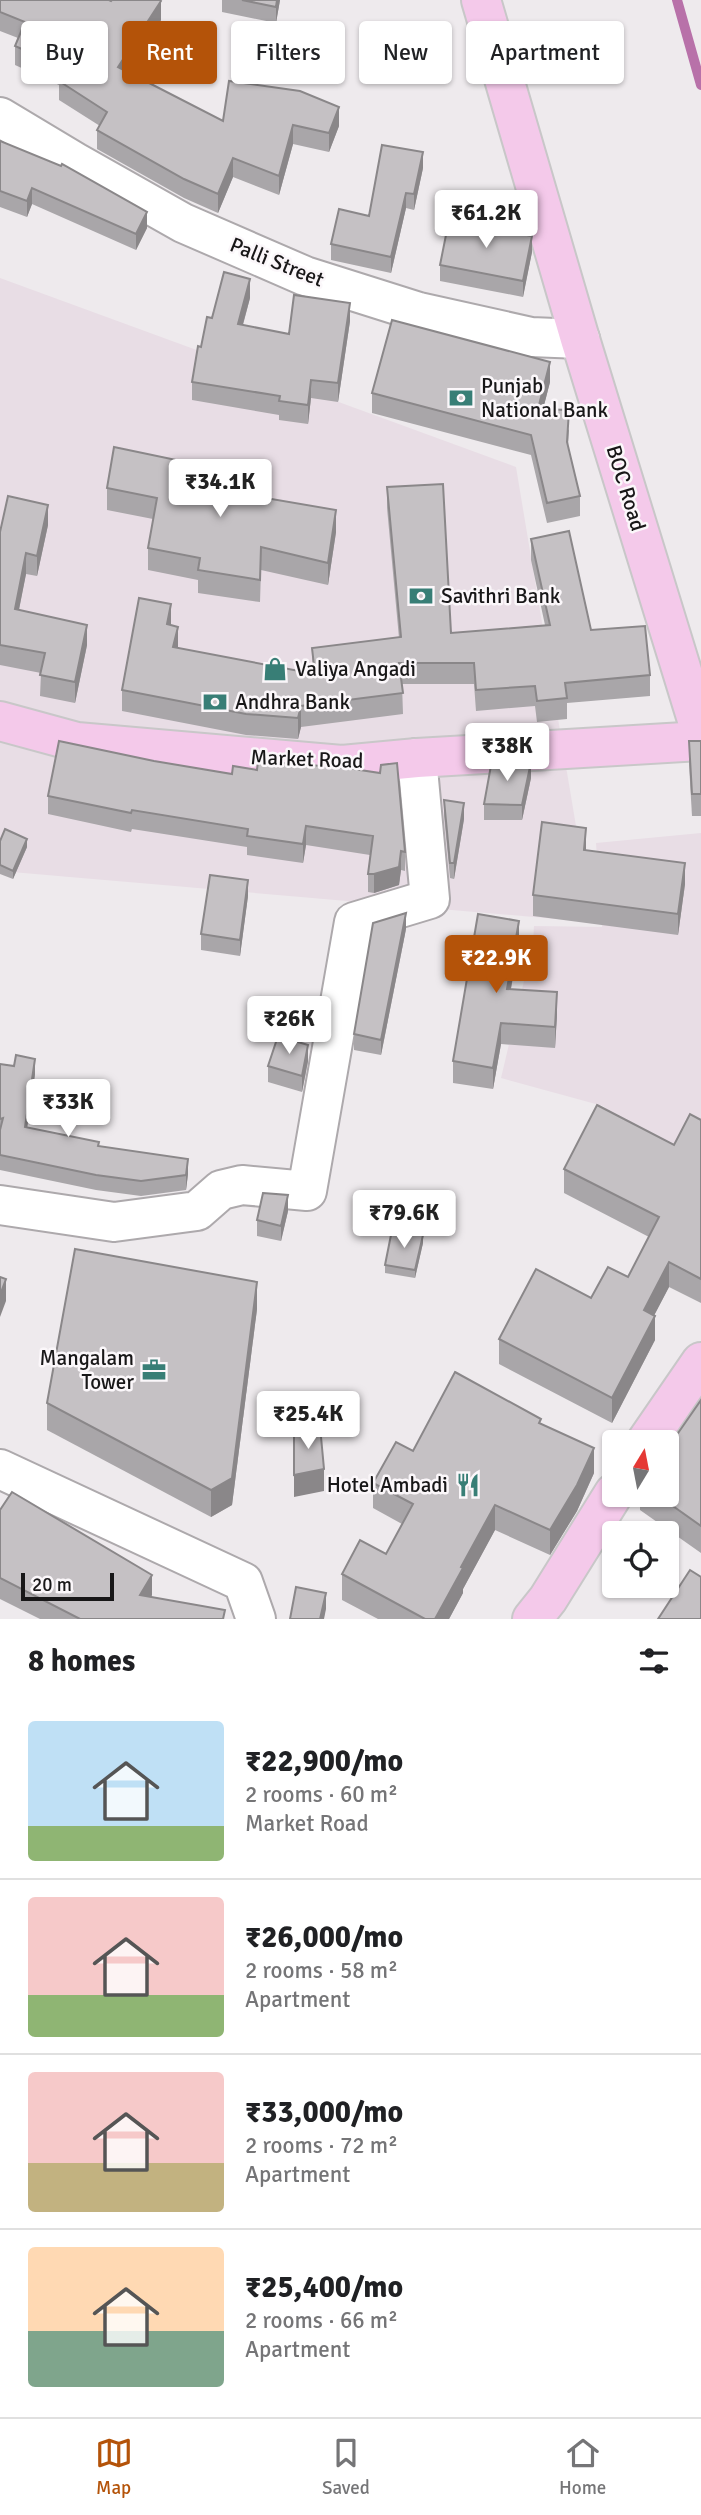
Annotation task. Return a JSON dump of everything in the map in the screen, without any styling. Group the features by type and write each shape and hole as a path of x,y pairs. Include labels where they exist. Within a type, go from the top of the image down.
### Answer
{"main road":[{"name":"BOC Road","path":"481,0 580,339 701,733"},
{"name":"Market Road","path":"0,721 77,742 342,765 701,741"},
{"path":"654,1430 701,1362"},
{"path":"532,1619 548,1599 605,1507"}],"street":[{"name":"Palli Street","path":"0,117 183,223 305,276 419,312 518,335 580,339"},
{"path":"0,1205 114,1222 197,1211 221,1190 242,1185 307,1191 354,922 430,899 416,758"},
{"path":"0,1468 243,1582 256,1619"}],"shaded area":[{"name":"Valiya Angadi","path":"0,278 516,467 592,922 0,871"},
{"path":"701,833 701,1189 603,1106 501,1078 533,943 534,926 602,927 596,843"}],"building":[{"path":"0,0 160,0 148,21 122,21 122,61 118,67 122,69 122,84 151,84 223,121 229,81 231,84 300,91 339,107 329,133 293,125 279,176 233,158 218,194 184,179 97,130 107,112 64,84 108,84 108,21 22,21 0,12"},
{"path":"242,0 277,0 276,7"},
{"path":"21,32 21,49 15,46"},
{"path":"0,141 61,166 62,164 147,212 136,234 32,188 27,201 0,191"},
{"path":"382,145 423,152 414,194 406,193 391,257 331,244 339,209 369,216"},
{"path":"449,220 532,236 523,281 440,265"},
{"path":"224,272 250,279 238,324 289,334 294,295 350,303 338,383 311,380 308,405 279,401 280,396 192,382 198,346 201,347 207,317 212,318"},
{"path":"392,320 550,362 538,409 569,410 567,442 580,496 547,503 531,435 372,393"},
{"path":"114,447 181,461 177,483 336,510 328,563 261,547 260,580 198,570 200,558 148,548 157,498 107,488"},
{"path":"443,484 451,633 550,625 531,539 569,531 591,630 645,626 650,675 565,683 567,698 537,701 535,686 476,690 474,663 399,663 403,693 301,706 298,718 246,714 122,690 139,598 171,604 167,624 178,627 173,647 315,674 312,648 401,637 387,487"},
{"path":"8,496 48,505 37,556 26,553 15,609 87,625 75,682 40,675 45,653 0,645 0,532"},
{"path":"59,741 232,774 233,766 257,770 258,761 380,773 381,765 397,763 405,852 401,851 399,867 368,874 373,836 306,826 303,844 247,836 248,829 132,810 131,813 48,796"},
{"path":"689,741 701,741 701,794 692,794"},
{"path":"492,760 531,762 522,805 484,804"},
{"path":"444,800 464,803 454,863 450,863"},
{"path":"542,822 586,828 584,850 685,863 678,914 533,895"},
{"path":"5,829 27,839 13,871 0,865 0,841"},
{"path":"210,875 248,880 240,940 201,934"},
{"path":"406,913 381,1040 354,1034 373,923"},
{"path":"478,914 519,921 507,989 557,992 555,1027 501,1023 493,1068 453,1061"},
{"path":"278,1036 308,1045 302,1076 268,1066"},
{"path":"16,1055 35,1059 25,1127 99,1142 98,1146 188,1159 186,1175 141,1181 96,1175 0,1155 3,1118 0,1119 0,1064 14,1066"},
{"path":"597,1105 674,1145 690,1114 701,1120 701,1279 669,1262 644,1310 655,1316 612,1398 499,1339 536,1269 591,1298 608,1267 628,1277 659,1217 564,1169"},
{"path":"263,1193 288,1195 281,1226 257,1220"},
{"path":"392,1230 423,1235 415,1270 385,1265"},
{"name":"Mangalam Tower","path":"75,1249 257,1282 232,1478 211,1490 47,1403"},
{"path":"0,1277 6,1279 0,1295"},
{"path":"455,1372 541,1419 539,1423 594,1448 577,1485 550,1530 495,1505 435,1619 425,1619 342,1574 360,1540 386,1554 413,1504 373,1483 396,1442 413,1451"},
{"path":"701,1400 701,1526 674,1507 679,1507 679,1432"},
{"path":"320,1426 324,1469 294,1475 294,1430"},
{"path":"12,1492 152,1575 140,1595 225,1610 223,1619 80,1619 0,1578 0,1510"},
{"path":"690,1570 701,1577 701,1619 658,1619 672,1598 679,1598 679,1587"},
{"path":"296,1587 326,1593 320,1619 290,1619"}],"waterway":[{"path":"677,0 701,85"}],"place":[{"name":"Punjab National Bank","path":"461,398"},
{"name":"Savithri Bank","path":"421,596"},
{"name":"Valiya Angadi","path":"275,669"},
{"name":"Andhra Bank","path":"215,702"},
{"name":"Mangalam Tower","path":"154,1370"},
{"name":"Hotel Ambadi","path":"468,1485"}]}
